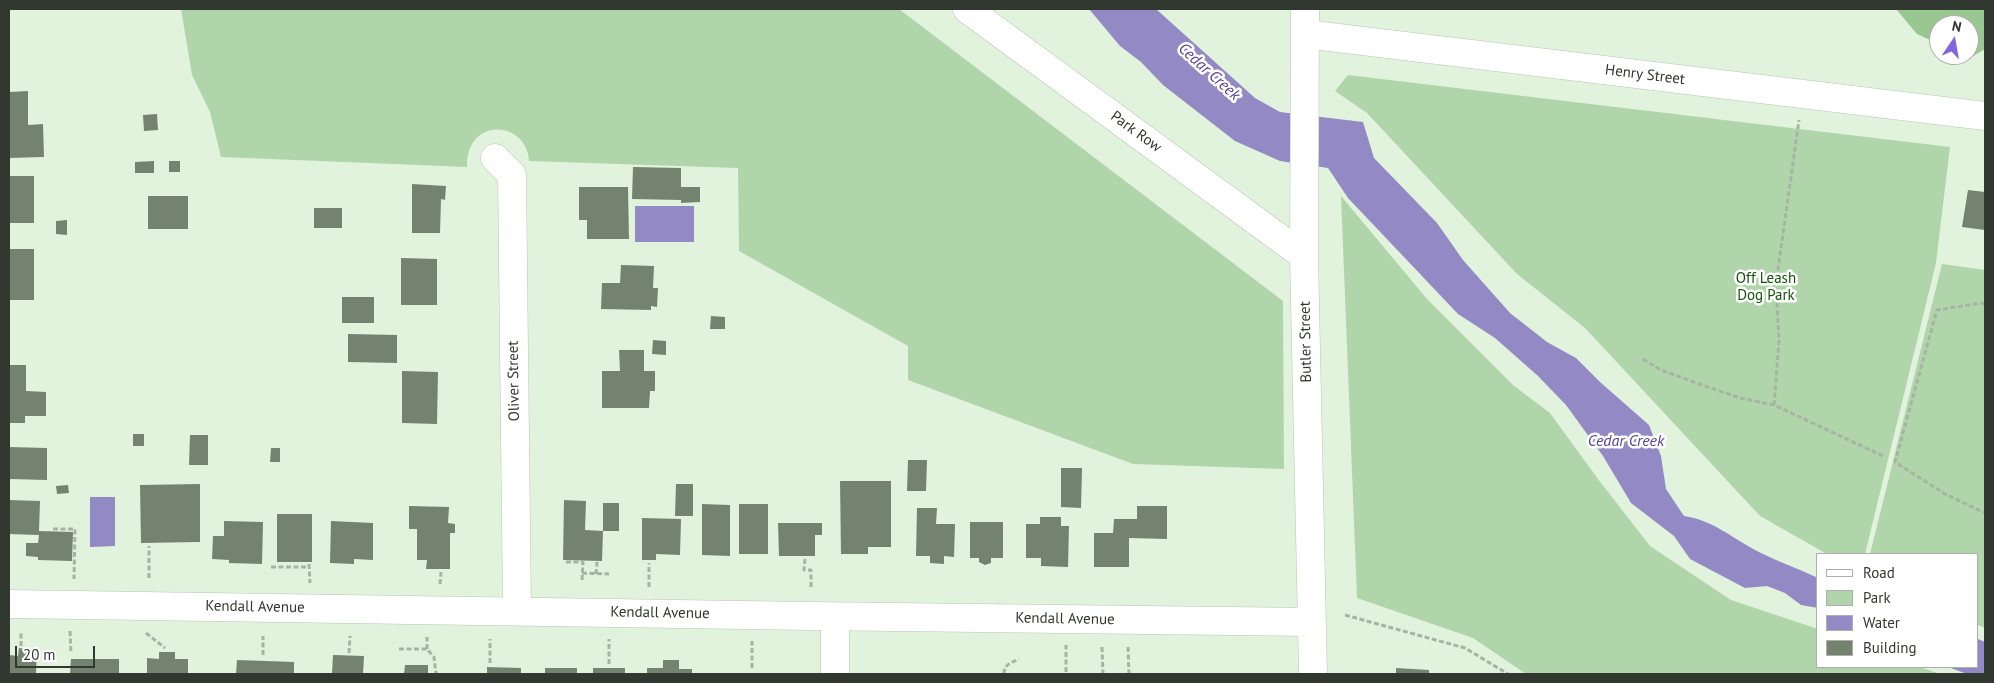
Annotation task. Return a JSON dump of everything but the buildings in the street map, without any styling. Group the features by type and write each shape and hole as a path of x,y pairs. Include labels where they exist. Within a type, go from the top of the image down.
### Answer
{"street":[{"name":"Park Row","path":"966,9 1304,256"},
{"name":"Butler Street","path":"1305,21 1304,256 1313,674"},
{"name":"Henry Street","path":"1305,21 1802,94 1985,116"},
{"name":"Oliver Street","path":"495,158 512,175 516,611"},
{"name":"Kendall Avenue","path":"15,613 516,611 1312,622"},
{"path":"823,616 835,674"}],"path":[{"path":"1774,405 1779,341 1776,284 1802,94"},
{"path":"1985,304 1980,303 1937,310 1895,462 1945,494 1985,513"},
{"path":"1643,359 1661,370 1702,385 1740,398 1774,405 1883,456"},
{"path":"53,529 75,529 74,587"},
{"path":"149,546 149,580"},
{"path":"805,559 804,570 811,570 823,616"},
{"path":"566,562 583,562 582,582"},
{"path":"596,574 597,562"},
{"path":"271,567 309,565 310,590"},
{"path":"582,573 609,574"},
{"path":"15,613 20,646"},
{"path":"1345,615 1465,648 1508,674"},
{"path":"70,624 71,653"},
{"path":"146,625 146,634 165,648"},
{"path":"263,655 264,626"},
{"path":"349,653 350,628"},
{"path":"490,630 490,663"},
{"path":"609,631 609,664"},
{"path":"752,634 752,668"},
{"path":"1066,638 1066,672"},
{"path":"1102,638 1103,674"},
{"path":"1128,639 1129,674"},
{"path":"399,649 427,649 434,658 436,674"},
{"path":"1004,674 1004,668 1008,664 1019,659"}],"green space":[{"path":"181,9 899,9 1283,301 1284,469 1133,464 908,380 908,346 739,251 738,168 529,161 526,147 518,137 508,131 497,130 486,132 476,139 469,150 467,167 221,157 210,112 192,75"},
{"path":"1896,9 1985,9 1985,49 1979,53 1979,15 1929,15 1929,39 1917,34"},
{"name":"Off Leash Dog Park","path":"1348,75 1950,147 1936,263 1865,553 1825,553 1760,516 1585,328 1517,274 1367,113 1335,91"},
{"path":"1341,196 1427,299 1513,385 1550,413 1650,546 1731,600 1816,628 1816,668 1923,668 1940,674 1526,674 1473,638 1357,598"},
{"path":"1942,264 1985,270 1985,628 1979,625 1979,553 1870,553"}],"water":[{"name":"Cedar Creek","path":"1089,9 1156,9 1255,98 1280,112 1363,122 1374,158 1437,223 1463,260 1510,313 1547,342 1576,358 1649,425 1661,456 1666,489 1684,516 1695,518 1714,526 1751,548 1816,577 1816,608 1801,605 1785,593 1767,586 1745,588 1690,559 1674,536 1631,503 1603,456 1566,405 1538,376 1495,338 1458,314 1348,198 1328,168 1280,161 1235,141 1163,85 1141,62 1120,46"},
{"path":"635,206 694,206 694,242 635,242"},
{"path":"90,497 115,497 115,546 90,547"},
{"path":"1979,639 1985,642 1985,674 1967,674 1951,668 1979,668"}]}
